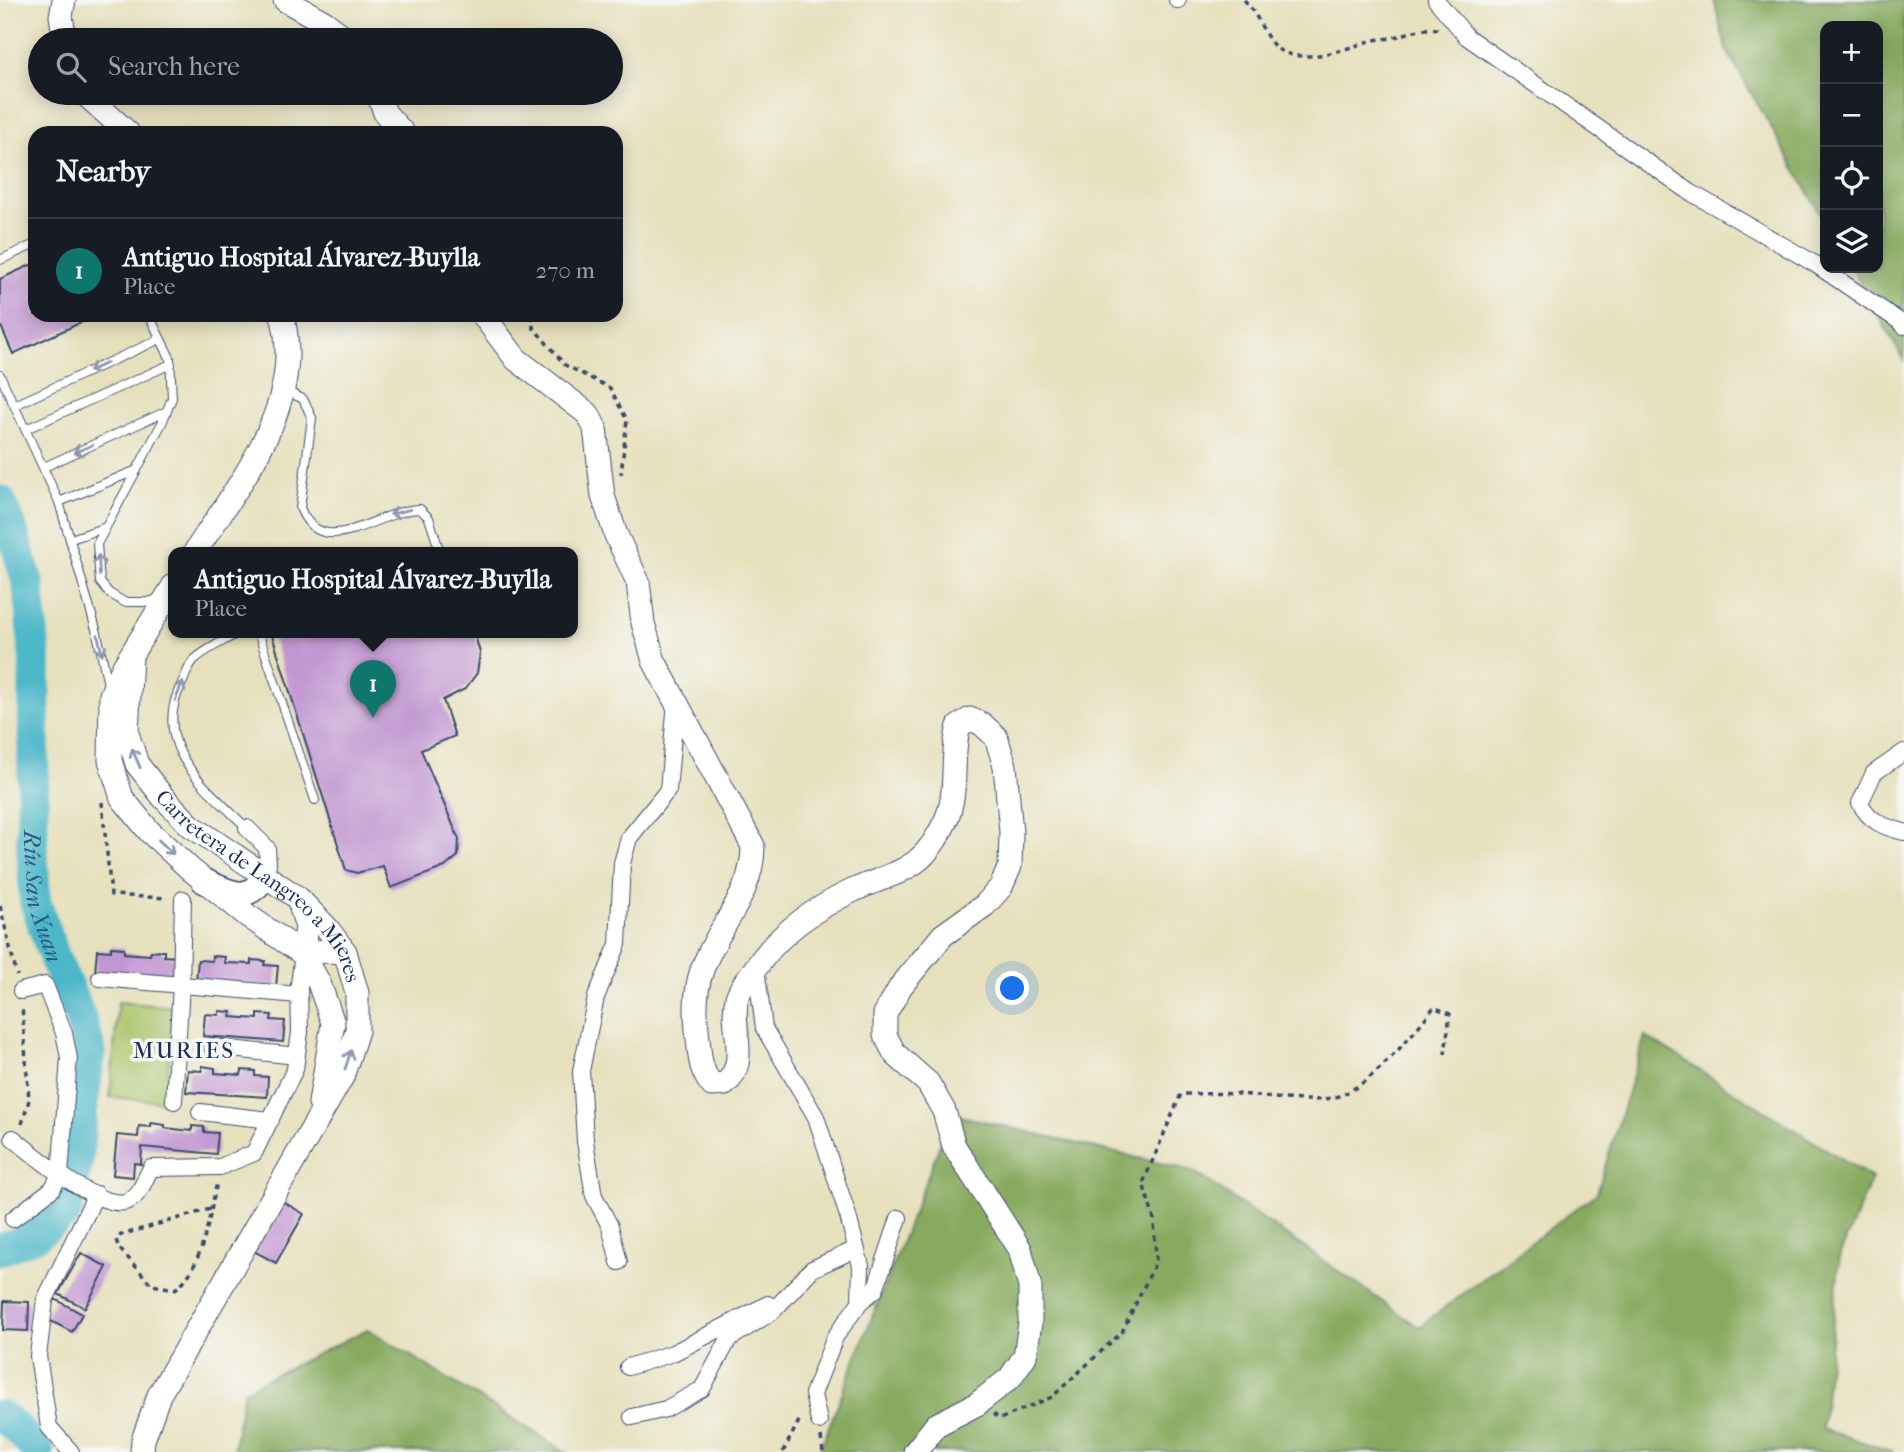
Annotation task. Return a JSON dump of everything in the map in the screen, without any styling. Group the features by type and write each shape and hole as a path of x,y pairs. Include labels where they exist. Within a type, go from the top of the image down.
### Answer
{"main road":[{"path":"205,881 229,892 246,894 257,888 265,876"}],"street":[{"path":"63,28 61,16 64,0"},
{"path":"285,0 332,28"},
{"path":"1436,0 1467,37 1690,192 1815,264 1904,326"},
{"path":"97,105 120,126"},
{"path":"382,105 385,113 397,126"},
{"path":"198,547 255,458 273,419 284,390 287,365 287,334 284,322"},
{"path":"488,322 516,359 588,414 595,428 603,496 615,535 638,582 643,623 654,661 753,846 753,866 744,892 702,970 696,997 700,1060 703,1072 712,1084 725,1084 735,1073 738,1062 734,1021 737,997 756,968 793,926 853,891 906,870 921,859 939,833 952,803 954,750 959,726 970,719 982,724 996,737 1005,766 1011,832 1010,866 1001,887 985,905 943,935 901,986 885,1014 885,1035 895,1054 928,1083 944,1111 954,1146 1020,1249 1030,1287 1030,1323 1025,1356 1010,1378 977,1404 936,1425 915,1452"},
{"name":"Carretera de Langreo a Mieres","path":"168,594 122,668 111,695 110,760 122,798 149,831 248,916 303,954 320,983 333,1023 317,1120"},
{"name":"Carretera de Langreo a Mieres","path":"131,656 127,733 137,764 190,825 298,898 327,928 345,952 356,993 357,1031 342,1077 159,1395 143,1440 142,1452"},
{"path":"619,1262 610,1226 594,1196 586,1141 581,1071 596,997 618,944 622,863 629,838 668,790 676,702"},
{"path":"1904,752 1874,773 1860,803 1867,817 1883,827 1904,832"},
{"path":"247,828 267,848 268,864 265,876"},
{"path":"13,1139 64,1178 112,1201 126,1202 139,1192 151,1168 220,1167 254,1153 295,1069 300,1032 299,995 307,926 298,898"},
{"path":"174,1101 183,899"},
{"path":"303,954 345,952"},
{"path":"756,968 764,1028 816,1117 861,1266 860,1302"},
{"path":"100,978 299,995"},
{"path":"13,1219 64,1178 69,1058 64,1033 45,985 21,991"},
{"path":"212,1047 297,1056"},
{"path":"200,1112 271,1120"},
{"path":"71,1452 50,1427 38,1356 45,1300 91,1192"},
{"path":"819,1421 813,1394 835,1337 860,1302 875,1290 898,1218"},
{"path":"632,1417 666,1409 702,1389 729,1339 772,1312 811,1269 856,1249"},
{"path":"628,1367 673,1353 789,1294"}],"lane":[{"path":"0,260 28,247"},
{"path":"152,322 171,364 172,398 97,544 100,582 109,593 124,602 148,603 168,592"},
{"path":"15,405 160,339"},
{"path":"26,429 171,364"},
{"path":"0,375 60,502 97,633 111,695"},
{"path":"284,390 303,400 312,418 300,508 314,529 328,534 344,533 387,515 407,509 419,509 429,518 438,547"},
{"path":"44,467 167,411"},
{"path":"60,502 137,470"},
{"path":"71,539 106,527"},
{"path":"230,638 193,662 176,696 172,718 173,738 188,769 247,828"},
{"path":"260,638 315,800"}],"path":[{"path":"1244,0 1254,9 1264,32 1279,51 1303,58 1356,48 1371,41 1412,31 1435,28 1467,37"},
{"path":"0,906 21,991 29,1100 20,1131 13,1139"},
{"path":"977,1404 1000,1419 1052,1396 1122,1332 1156,1262 1154,1219 1143,1183 1181,1094 1333,1098 1360,1086 1409,1039 1434,1007 1450,1014 1445,1054"},
{"path":"210,1209 121,1235 116,1240 119,1248 152,1284 175,1289 182,1284 200,1254 220,1167"},
{"path":"783,1452 813,1394"}],"green space":[{"path":"1714,0 1904,0 1904,361 1855,273 1883,273 1883,21 1820,21 1820,212 1726,49"},
{"path":"118,1002 174,1007 166,1102 110,1097"},
{"path":"1645,1036 1872,1178 1840,1254 1822,1429 1894,1452 819,1452 952,1114 1193,1171 1419,1327 1597,1193"},
{"path":"368,1329 566,1452 233,1452 244,1390"}],"building":[{"path":"28,266 28,322 82,322 13,354 0,324 0,279"},
{"path":"273,638 476,638 480,653 477,673 465,689 443,700 455,736 421,750 459,839 458,856 445,867 391,888 383,866 357,873 346,870"},
{"path":"111,947 124,948 124,953 150,955 151,951 164,951 164,956 177,957 176,978 95,972 97,950 111,951"},
{"path":"212,956 225,957 224,963 251,964 251,960 278,966 276,987 196,982 198,960 212,961"},
{"path":"219,1011 232,1012 231,1017 258,1019 258,1014 272,1015 271,1020 285,1021 283,1042 203,1036 205,1014 219,1015"},
{"path":"202,1066 215,1068 215,1073 241,1075 242,1070 255,1071 255,1076 268,1077 267,1097 186,1092 188,1070 202,1071"},
{"path":"151,1123 165,1125 165,1128 192,1131 192,1126 204,1127 204,1132 218,1133 216,1154 142,1147 141,1164 134,1163 133,1177 113,1175 117,1135 138,1137 139,1126 151,1127"},
{"path":"280,1200 304,1214 276,1263 252,1250"},
{"path":"81,1253 107,1267 85,1308 58,1294"},
{"path":"55,1299 82,1314 72,1332 45,1318"},
{"path":"4,1301 29,1302 28,1331 3,1330"}],"waterway":[{"name":"Ríu San Xuan","path":"0,501 11,526 28,584 35,659 32,845 35,901 55,959 79,1014 90,1050 77,1162 66,1212 35,1236 0,1250"},
{"name":"Ríu San Xuan","path":"0,1416 18,1429 38,1452"}],"place":[{"name":"Antiguo Hospital Álvarez-Buylla","path":"373,718"}],"district":[{"name":"MURIES","path":"184,1050"}]}
